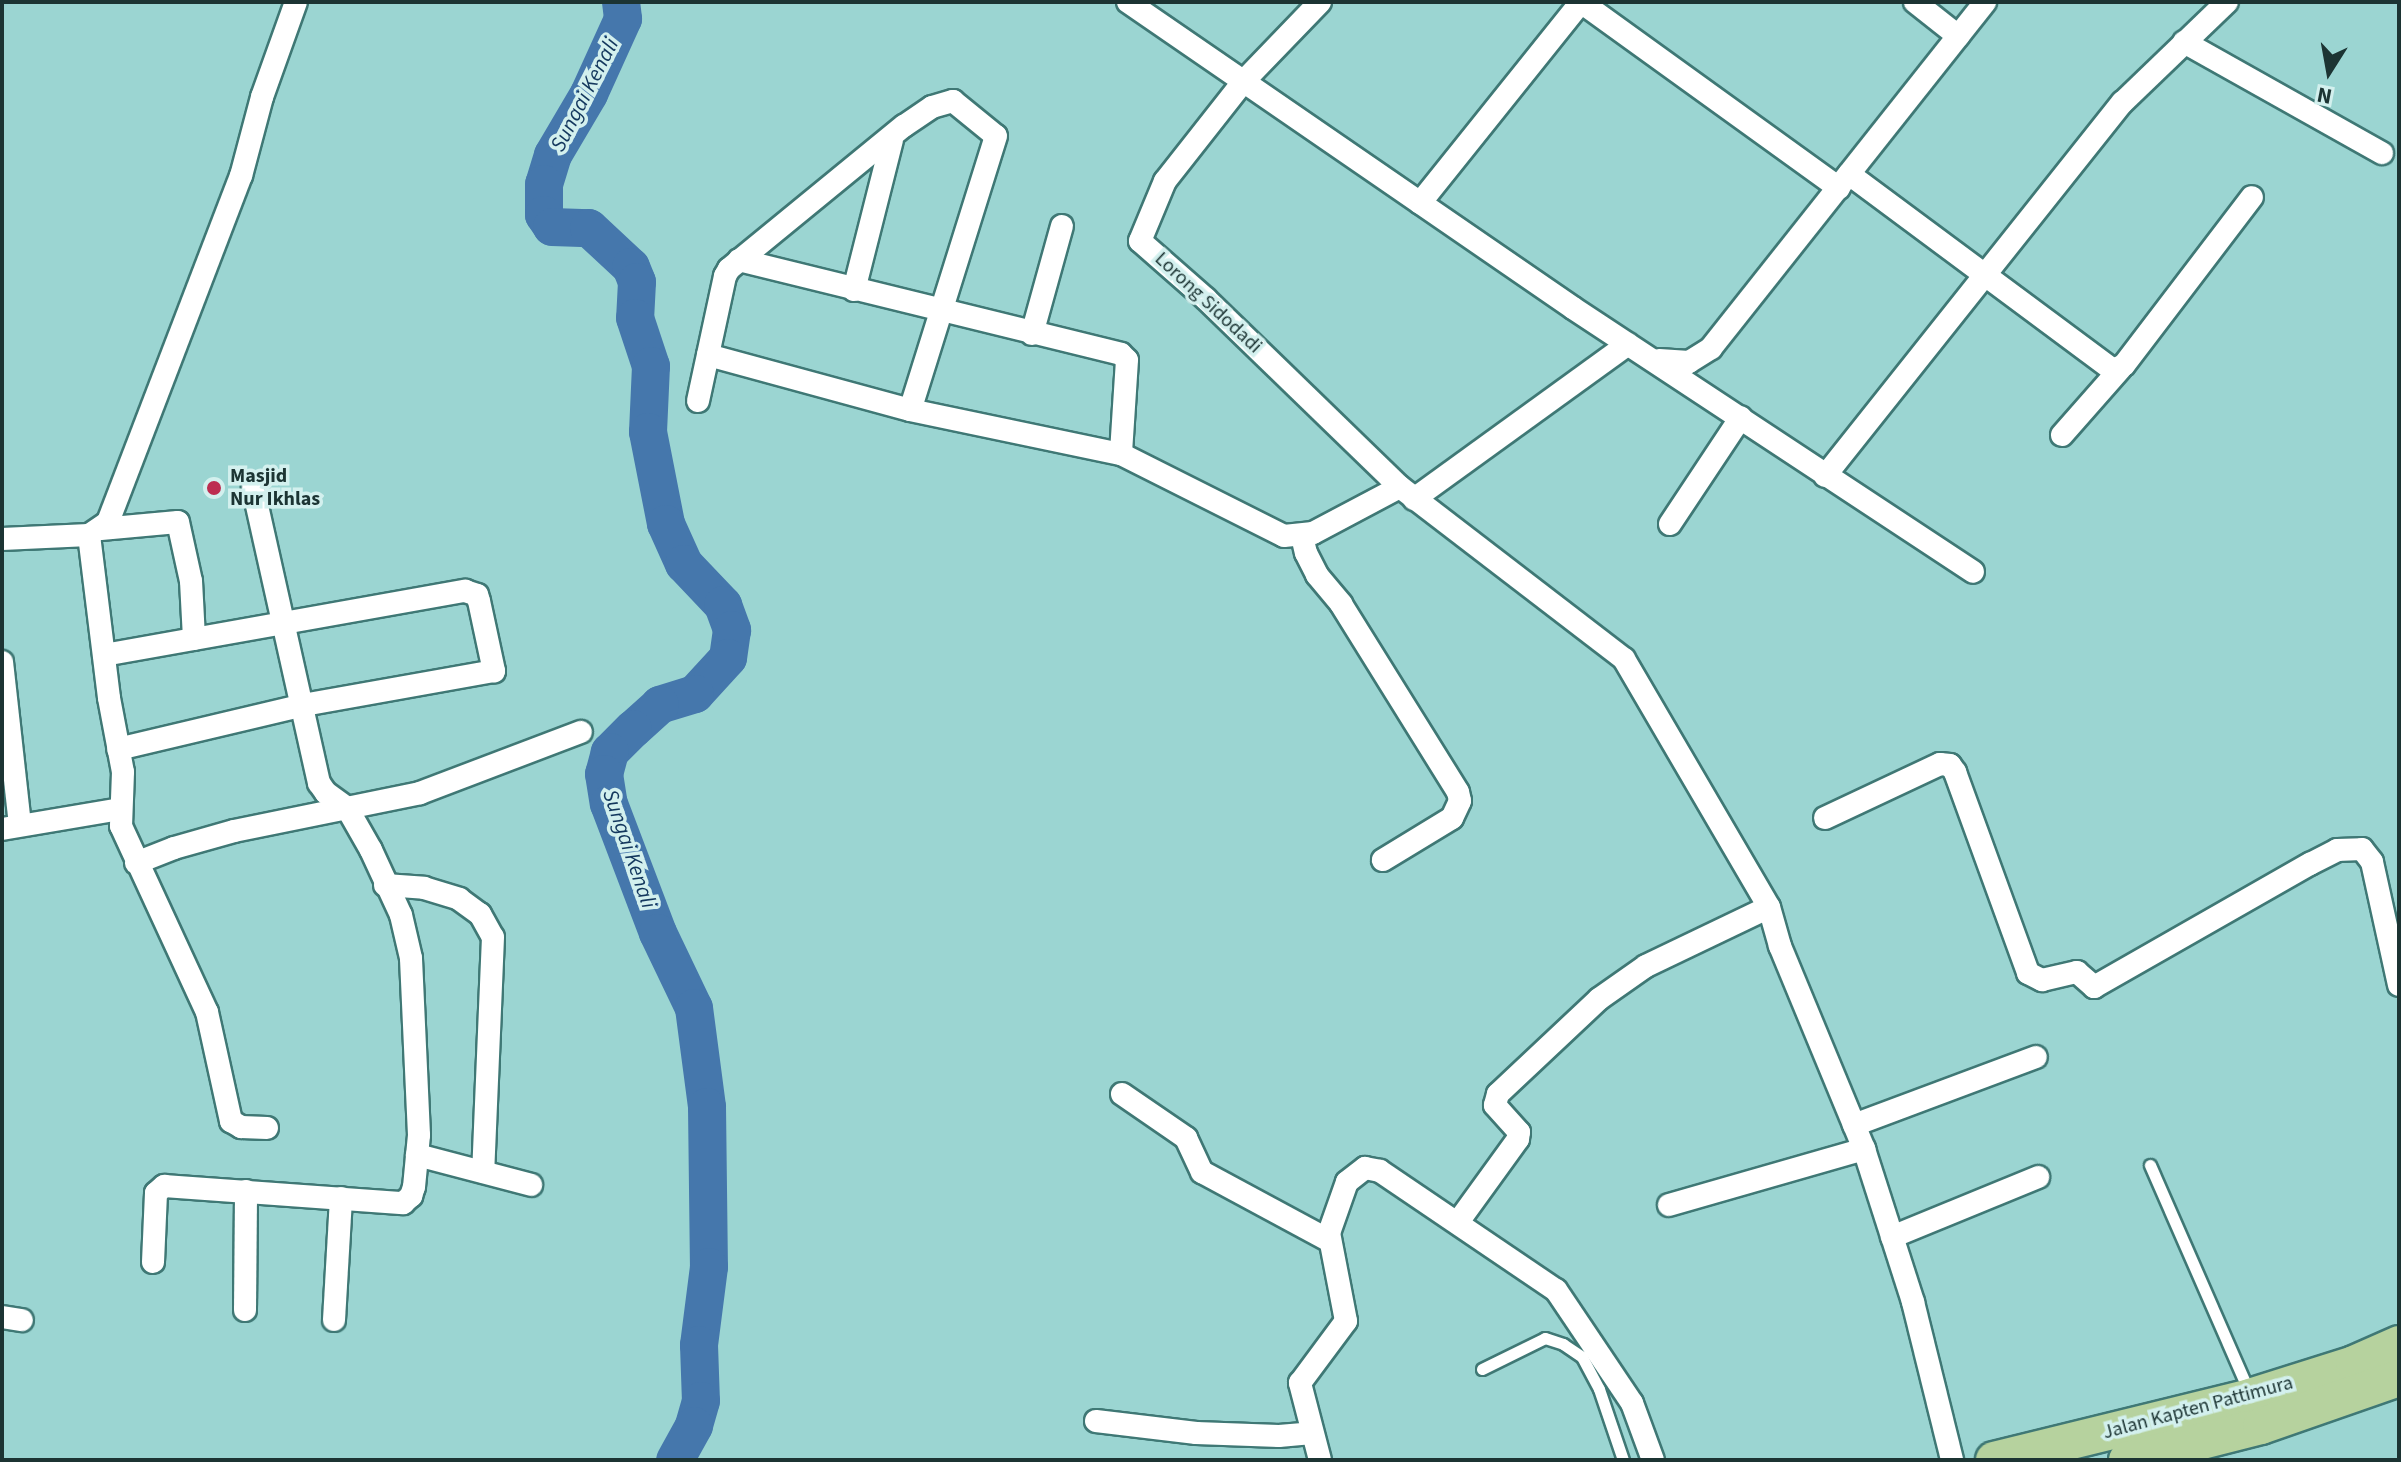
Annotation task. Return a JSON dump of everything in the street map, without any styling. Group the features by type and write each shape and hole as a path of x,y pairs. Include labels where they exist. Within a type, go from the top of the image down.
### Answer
{"main road":[{"name":"Jalan Kapten Pattimura","path":"1994,1460 2250,1397 2354,1364 2399,1344"},
{"name":"Jalan Kapten Pattimura","path":"2127,1460 2261,1426 2399,1378"}],"street":[{"path":"267,1128 241,1127 231,1121 207,1012 121,826 123,772 104,655 95,532 112,514 241,176 262,97 296,2"},
{"path":"1128,2 1628,344 1973,572"},
{"path":"1243,82 1320,2"},
{"path":"1420,203 1581,2 1985,273 2108,368 2120,369"},
{"path":"1915,2 1958,36"},
{"path":"1654,359 1678,363 1704,355 1985,2"},
{"path":"1825,476 2130,93 2227,2"},
{"path":"2184,42 2382,153"},
{"name":"Lorong Sidodadi","path":"1243,82 1165,181 1140,241 1206,299 1407,493"},
{"path":"698,401 725,276 739,260 892,140 904,126 944,101 960,103 996,136 910,410"},
{"path":"854,290 892,140"},
{"path":"2062,435 2120,369 2252,197"},
{"path":"1032,334 1062,226"},
{"path":"739,260 1126,356 1121,454"},
{"path":"708,355 910,410 1121,454 1276,532 1302,536 1407,493 1628,344"},
{"path":"1670,524 1741,417"},
{"path":"153,1262 154,1210 160,1188 406,1201 413,1192 417,1155 417,1049 411,958 401,915 347,808 326,793 319,783 253,487"},
{"path":"1407,493 1624,659 1769,907 1780,946 1864,1149 1892,1237 1952,1460"},
{"path":"2,539 178,522 191,581 194,639"},
{"path":"1302,536 1317,575 1341,604 1458,792 1460,801 1452,818 1383,860"},
{"path":"104,655 465,591 477,595 494,671 304,705 118,749"},
{"path":"2,662 11,827 120,809"},
{"path":"136,863 174,848 234,831 420,793 581,732"},
{"path":"1825,818 1940,764 1950,765 2028,973 2042,980 2077,972 2094,987 2324,857 2348,848 2362,849 2372,862 2399,985"},
{"path":"385,885 424,888 459,899 480,914 493,937 483,1172"},
{"path":"1458,1222 1518,1139 1519,1132 1495,1105 1498,1094 1599,999 1646,966 1769,907"},
{"path":"1854,1125 2036,1057"},
{"path":"1122,1094 1186,1138 1202,1172 1330,1241"},
{"path":"1669,1205 1864,1149"},
{"path":"417,1155 531,1185"},
{"path":"1320,1460 1300,1383 1346,1321 1346,1304 1330,1241 1330,1228 1347,1182 1365,1168 1380,1171 1556,1290 1632,1403 1653,1460"},
{"path":"1892,1237 2038,1177"},
{"path":"245,1310 246,1191"},
{"path":"334,1320 341,1198"},
{"path":"1096,1421 1196,1433 1279,1436 1312,1433"}],"lane":[{"path":"2150,1165 2250,1397"},
{"path":"1482,1369 1545,1338 1563,1344 1582,1357 1599,1389 1623,1460"}],"waterway":[{"name":"Sungai Kenali","path":"621,2 623,19 589,94 553,155 544,184 544,215 552,227 589,228 631,267 637,282 635,318 651,366 648,432 666,524 684,564 723,605 732,630 728,658 695,694 660,705 633,729 610,752 604,774 609,804 658,933 694,1008 707,1107 709,1267 699,1345 701,1401 694,1426 675,1460"}],"place":[{"name":"Masjid Nur Ikhlas","path":"214,488"}]}
